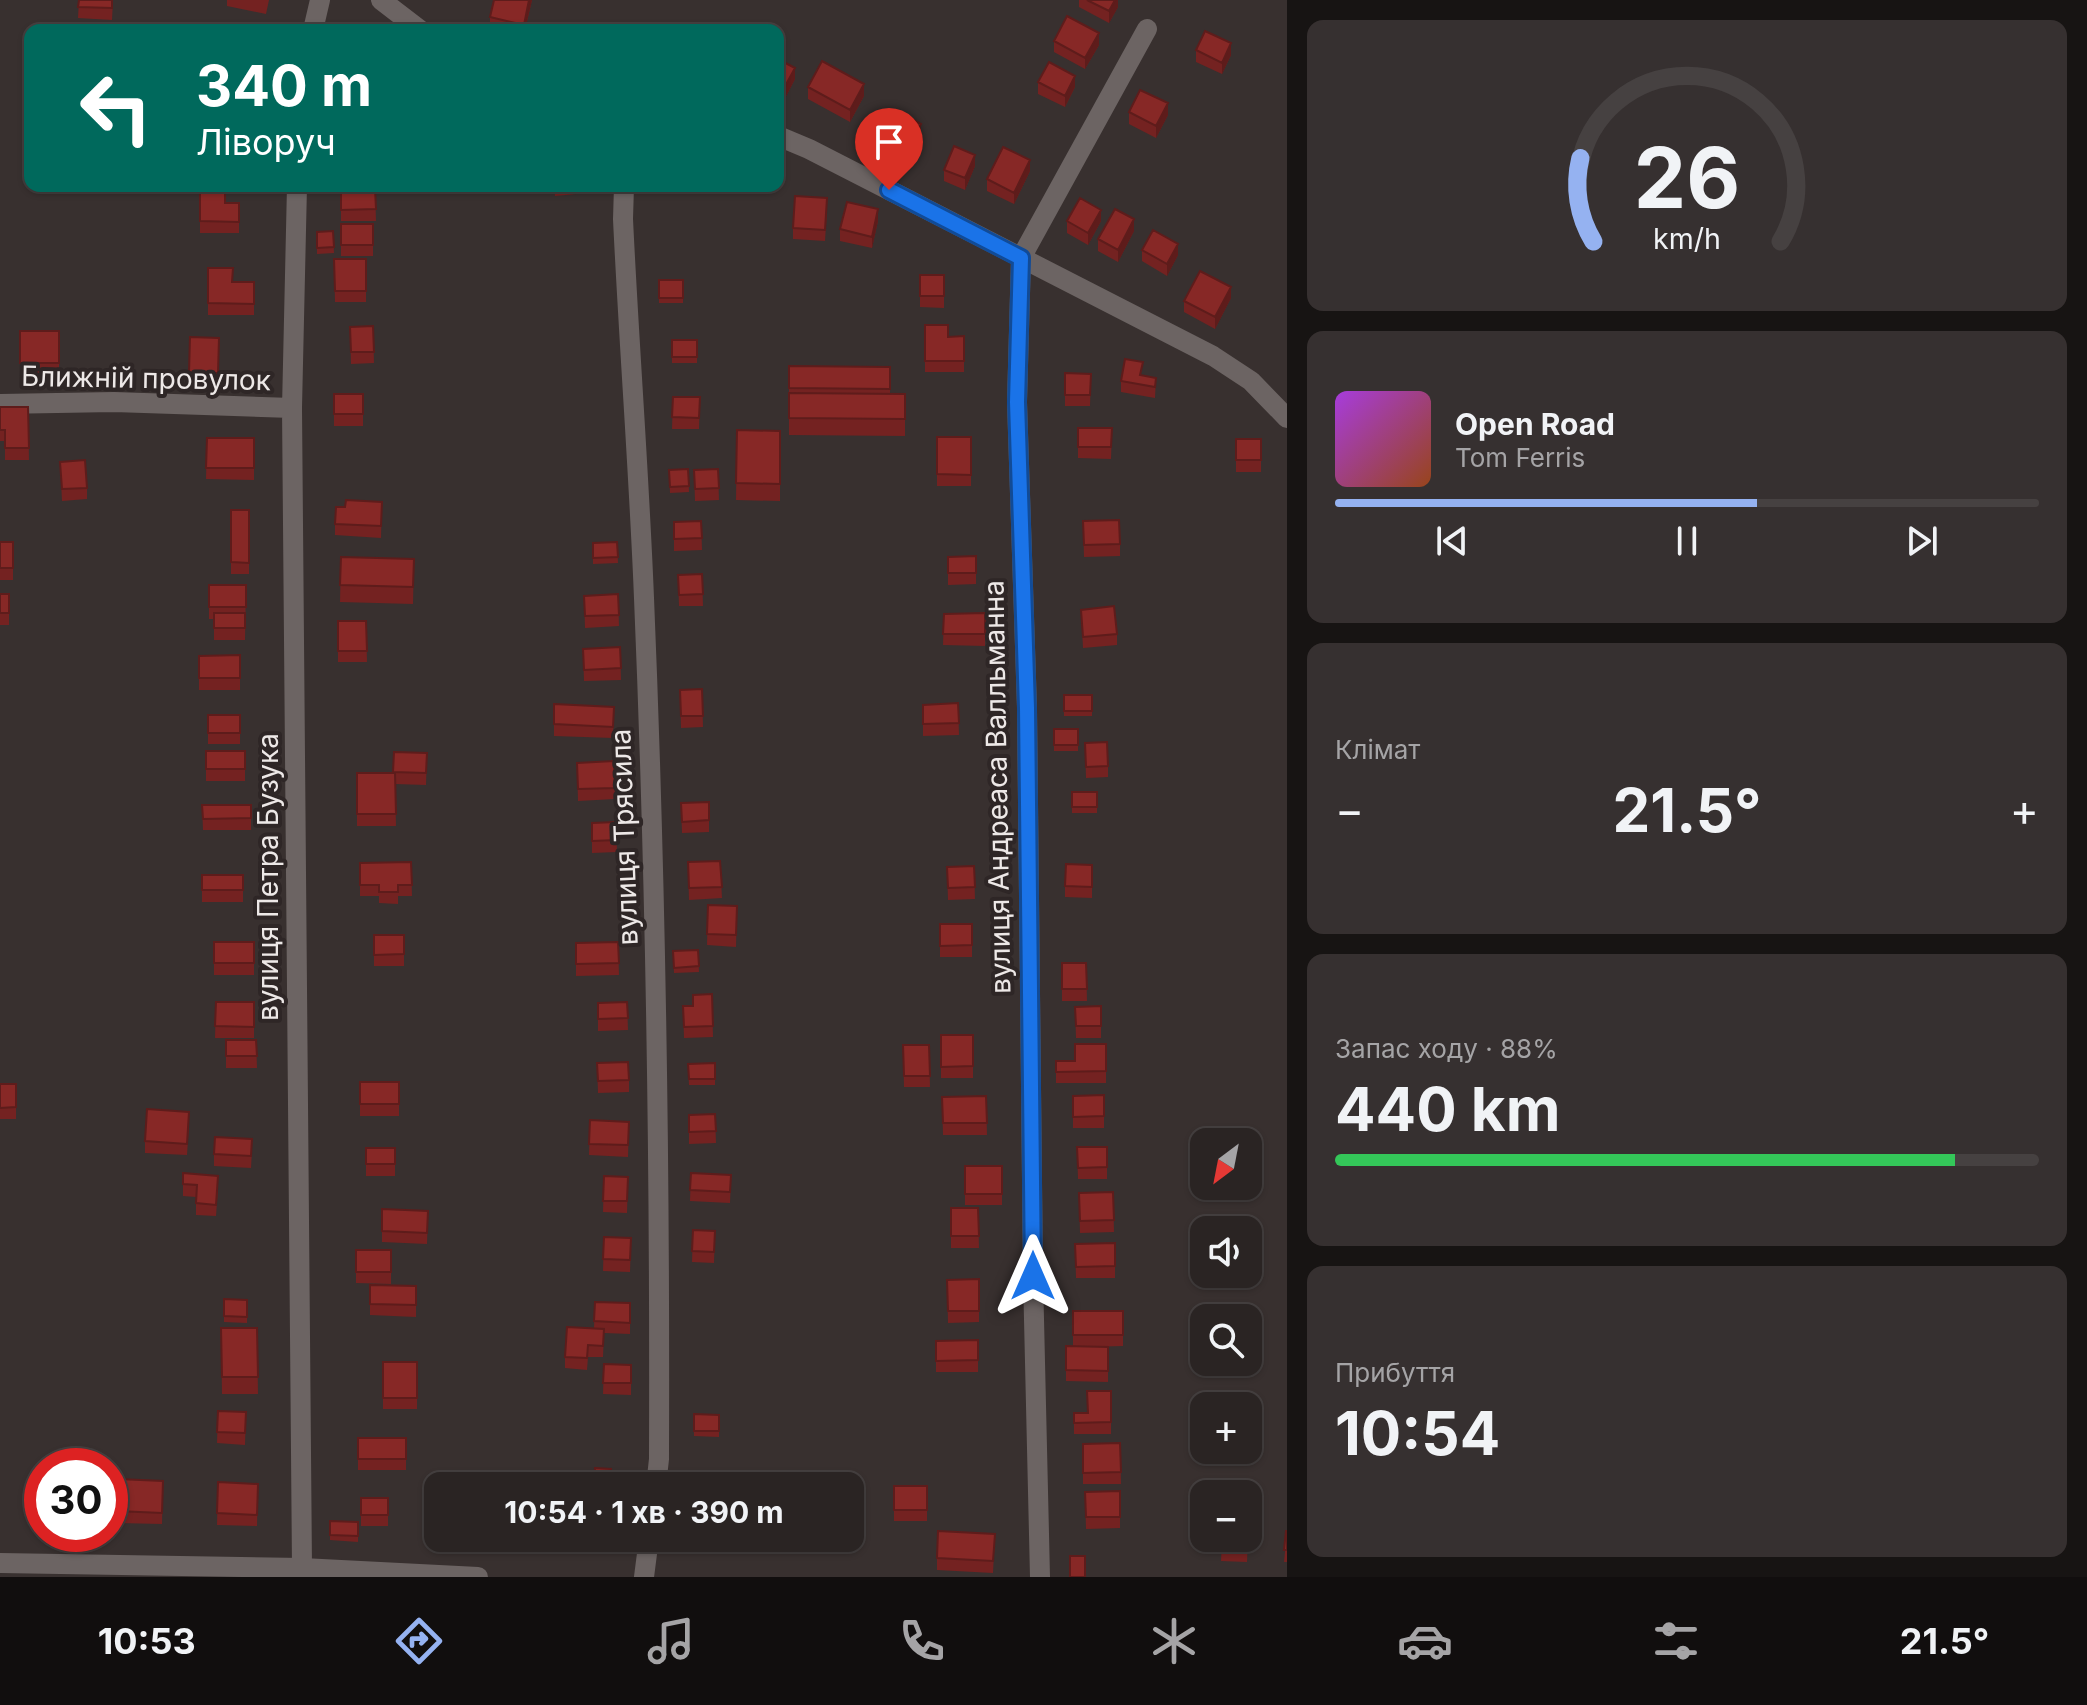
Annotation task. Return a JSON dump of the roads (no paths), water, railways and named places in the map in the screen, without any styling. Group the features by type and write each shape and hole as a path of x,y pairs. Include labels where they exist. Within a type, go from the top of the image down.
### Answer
{"street":[{"path":"314,24 320,0"},
{"path":"381,0 412,24"},
{"name":"вулиця Андреаса Валльманна","path":"1040,1577 1033,1276 1027,708 1017,402 1021,258 1147,29"},
{"path":"784,139 1213,356 1251,381 1287,418"},
{"name":"вулиця Петра Бузука","path":"297,192 292,408 302,1568"},
{"name":"вулиця Трясила","path":"624,192 653,843 660,1214 658,1472"},
{"name":"Ближній провулок","path":"0,404 114,402 292,408"},
{"path":"644,1577 647,1552"},
{"path":"0,1563 235,1572 302,1568 478,1577"}]}
